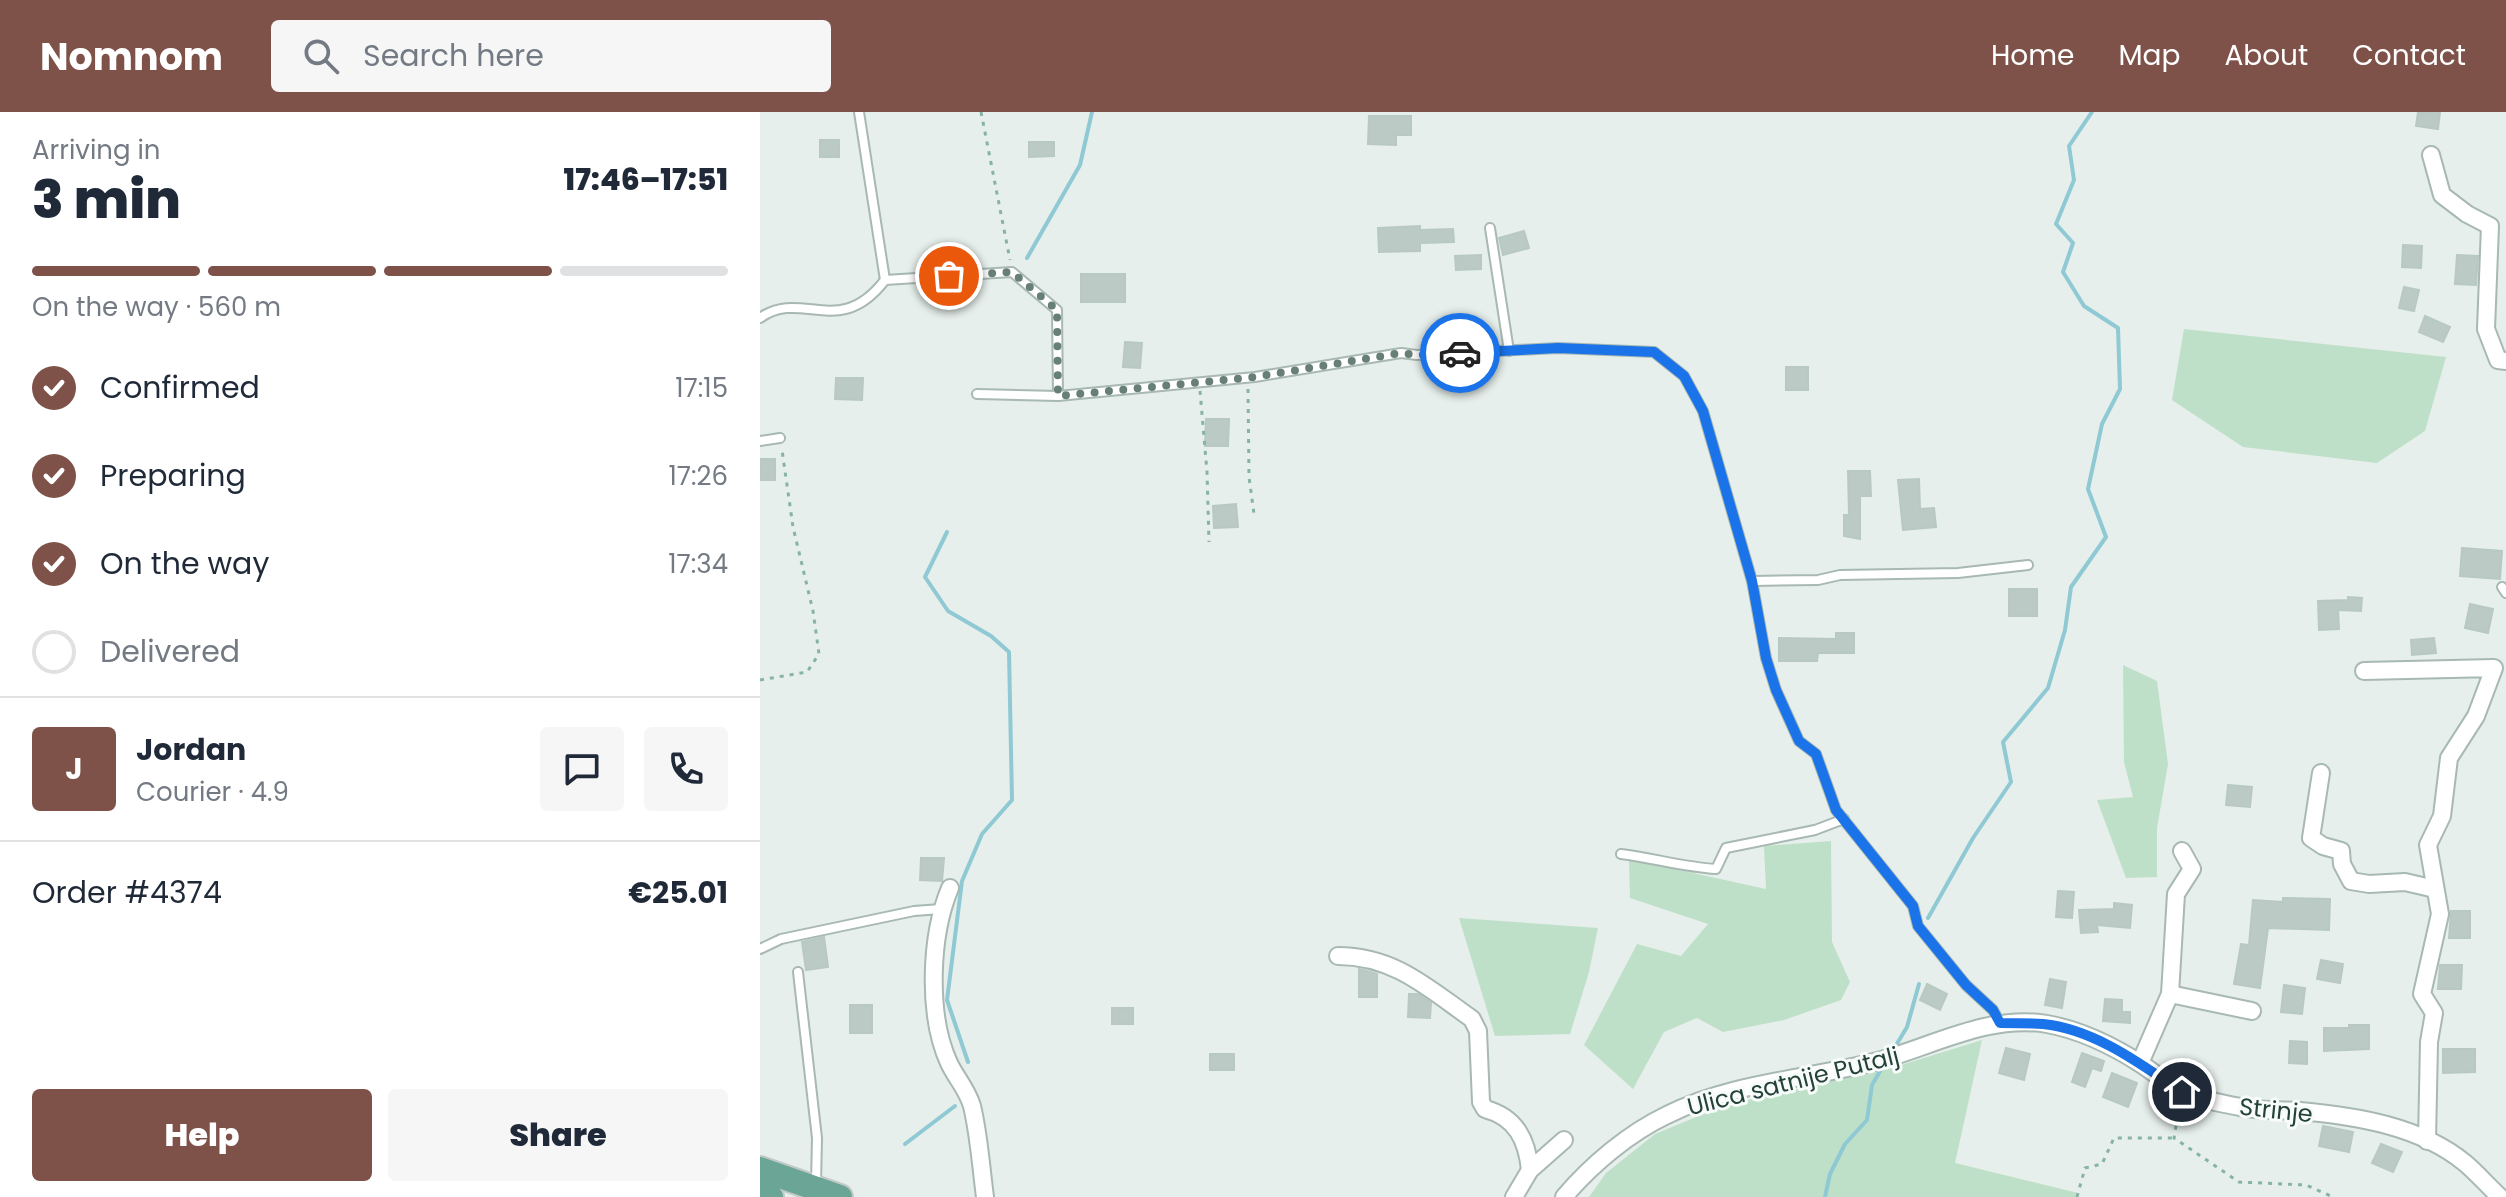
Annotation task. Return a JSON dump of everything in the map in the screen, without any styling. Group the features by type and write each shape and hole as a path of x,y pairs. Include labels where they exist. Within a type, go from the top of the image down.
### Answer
{"main road":[{"path":"760,1169 840,1197"},
{"path":"760,1193 771,1197"}],"street":[{"path":"2431,155 2442,195 2490,226 2486,329 2498,360 2506,361"},
{"path":"2364,671 2500,670 2449,758 2442,816 2428,845 2440,914 2422,994 2434,1013 2429,1042 2427,1141"},
{"path":"2321,773 2311,838 2323,846 2341,851 2342,864 2351,881 2369,884 2405,882 2435,889"},
{"path":"2140,1063 2170,994 2176,894 2192,869 2182,851"},
{"path":"950,888 941,909 933,981 937,1019 948,1062 965,1088 972,1106 985,1197"},
{"path":"1338,956 1385,962 1472,1019 1478,1031 1481,1102 1485,1109 1499,1112 1511,1121 1522,1135 1528,1150 1530,1170"},
{"path":"2170,994 2252,1011"},
{"name":"Ulica satnije Putalj","path":"1564,1197 1574,1184 1627,1139 1665,1115 1703,1099 1877,1061 2000,1023"},
{"name":"Strinje","path":"2000,1023 2046,1024 2097,1040 2140,1063 2182,1092 2245,1108 2302,1111 2387,1124 2427,1141 2464,1162 2500,1197"},
{"path":"1514,1197 1530,1170 1564,1140"}],"lane":[{"path":"760,318 773,309 849,311 872,297 885,280 859,112"},
{"path":"1490,228 1509,351"},
{"path":"885,280 1012,272 1057,310 1058,396"},
{"path":"977,394 1058,396 1199,383 1401,353 1417,355 1558,348 1654,352 1684,376 1703,411 1752,581 1766,658 1776,690 1799,741 1816,754 1836,810 1913,906 1918,926 1966,985 1993,1010 2000,1023"},
{"path":"760,441 780,438"},
{"path":"1752,581 1818,580 1840,575 1958,573 2028,565"},
{"path":"1621,854 1716,869 1726,848 1815,830 1844,819"},
{"path":"760,949 781,939 914,911 941,909"},
{"path":"798,972 818,1155 816,1188"}],"path":[{"path":"981,112 1012,272"},
{"path":"1247,378 1249,477 1254,514"},
{"path":"1199,383 1209,542"},
{"path":"760,680 807,672 819,654 813,611 793,527 780,438"},
{"path":"2174,1138 2182,1092"},
{"path":"2077,1197 2085,1168 2102,1164 2114,1138 2174,1138 2239,1182 2306,1185 2333,1197"}],"green space":[{"path":"2184,329 2446,357 2425,431 2377,463 2243,447 2172,400"},
{"path":"2123,665 2157,681 2168,764 2157,828 2157,877 2126,878 2097,800 2133,797 2124,762"},
{"path":"1831,841 1832,942 1850,982 1841,1000 1784,1020 1723,1032 1697,1018 1664,1032 1633,1089 1584,1045 1637,944 1681,956 1708,924 1630,898 1629,859 1766,889 1764,846"},
{"path":"1459,918 1598,928 1589,972 1570,1034 1495,1036"},
{"path":"1982,1040 1955,1163 2078,1193 2078,1197 1589,1197 1606,1173 1655,1134 1713,1110 1898,1066"}],"building":[{"path":"2418,112 2440,112 2438,129 2416,126"},
{"path":"1369,116 1411,116 1411,135 1396,135 1396,145 1368,144"},
{"path":"820,140 839,140 839,157 820,157"},
{"path":"1029,142 1054,142 1054,156 1029,157"},
{"path":"1420,226 1420,230 1453,229 1454,242 1420,243 1420,251 1379,252 1378,228"},
{"path":"1524,231 1529,248 1503,255 1499,238"},
{"path":"2403,245 2422,246 2421,268 2402,267"},
{"path":"1481,255 1481,269 1456,270 1455,256"},
{"path":"2457,255 2478,256 2476,285 2455,284"},
{"path":"1081,274 1125,274 1125,302 1081,302"},
{"path":"2404,287 2419,290 2414,311 2399,308"},
{"path":"2425,316 2450,327 2443,342 2419,332"},
{"path":"1125,342 1142,343 1140,368 1123,367"},
{"path":"1786,367 1808,367 1808,390 1786,390"},
{"path":"836,378 863,378 862,400 835,399"},
{"path":"1206,419 1229,419 1228,446 1205,446"},
{"path":"760,459 775,459 775,480 760,480"},
{"path":"1848,471 1870,471 1871,496 1860,496 1860,539 1844,536 1844,515 1849,515"},
{"path":"1919,479 1920,509 1934,508 1936,527 1903,530 1898,480"},
{"path":"1236,504 1238,527 1214,528 1213,506"},
{"path":"2462,548 2502,551 2500,579 2460,576"},
{"path":"2009,589 2037,589 2037,616 2009,616"},
{"path":"2348,597 2362,598 2361,611 2338,610 2339,629 2319,630 2318,601 2348,600"},
{"path":"2470,604 2493,609 2488,633 2465,628"},
{"path":"1836,633 1854,633 1854,653 1818,653 1817,661 1779,661 1779,638 1836,639"},
{"path":"2434,638 2436,653 2412,655 2411,640"},
{"path":"2228,785 2252,787 2250,807 2226,805"},
{"path":"921,858 944,858 942,881 920,880"},
{"path":"2058,891 2074,892 2072,918 2056,917"},
{"path":"2283,898 2330,899 2329,930 2268,928 2260,988 2234,984 2241,944 2249,945 2253,900 2283,902"},
{"path":"2114,903 2132,905 2130,928 2097,925 2098,932 2081,933 2079,910 2114,909"},
{"path":"2451,911 2470,911 2470,938 2449,938"},
{"path":"824,937 828,967 806,970 802,942"},
{"path":"2321,960 2343,964 2340,983 2317,979"},
{"path":"2440,965 2462,965 2461,989 2438,989"},
{"path":"1359,969 1377,974 1377,997 1359,997"},
{"path":"2050,979 2066,982 2062,1008 2045,1005"},
{"path":"1927,984 1947,994 1940,1010 1920,1000"},
{"path":"2284,985 2305,988 2302,1014 2281,1012"},
{"path":"1409,994 1418,994 1431,1003 1430,1018 1408,1017"},
{"path":"2105,999 2122,1000 2122,1012 2130,1012 2130,1023 2103,1021"},
{"path":"850,1005 872,1005 872,1033 850,1033"},
{"path":"1112,1008 1133,1008 1133,1024 1112,1024"},
{"path":"2349,1025 2369,1025 2369,1049 2324,1051 2324,1028 2349,1028"},
{"path":"2290,1041 2307,1042 2307,1064 2289,1063"},
{"path":"2006,1048 2030,1054 2024,1080 1999,1073"},
{"path":"2443,1049 2475,1049 2475,1072 2443,1073"},
{"path":"2082,1053 2104,1061 2101,1071 2092,1068 2085,1087 2072,1082"},
{"path":"1210,1054 1234,1054 1234,1070 1210,1070"},
{"path":"2112,1073 2137,1083 2128,1107 2103,1097"},
{"path":"2323,1126 2353,1132 2349,1152 2319,1146"},
{"path":"2381,1144 2402,1152 2393,1172 2372,1163"}],"waterway":[{"path":"1027,258 1080,165 1092,112"},
{"path":"1928,918 1973,838 2011,782 2003,742 2048,688 2065,630 2071,587 2106,537 2088,489 2102,424 2120,389 2118,328 2084,306 2063,272 2073,243 2056,224 2074,180 2069,146 2092,112"},
{"path":"947,532 925,577 948,611 991,636 1009,652 1012,800 982,834 962,881 947,1000 968,1062"},
{"path":"1892,1052 1907,1027 1919,984"},
{"path":"1825,1197 1830,1174 1845,1144 1867,1120 1872,1085 1883,1066"},
{"path":"905,1144 955,1106"}],"way so far":[{"path":"949,276 1012,272 1057,310 1058,396 1255,377 1401,353 1460,353"}],"route":[{"path":"1460,353 1558,348 1654,352 1684,376 1703,411 1755,592 1766,658 1776,690 1799,741 1816,754 1836,810 1913,906 1918,926 1966,985 1993,1010 2000,1023 2046,1024 2097,1040 2140,1063 2182,1092"}]}
